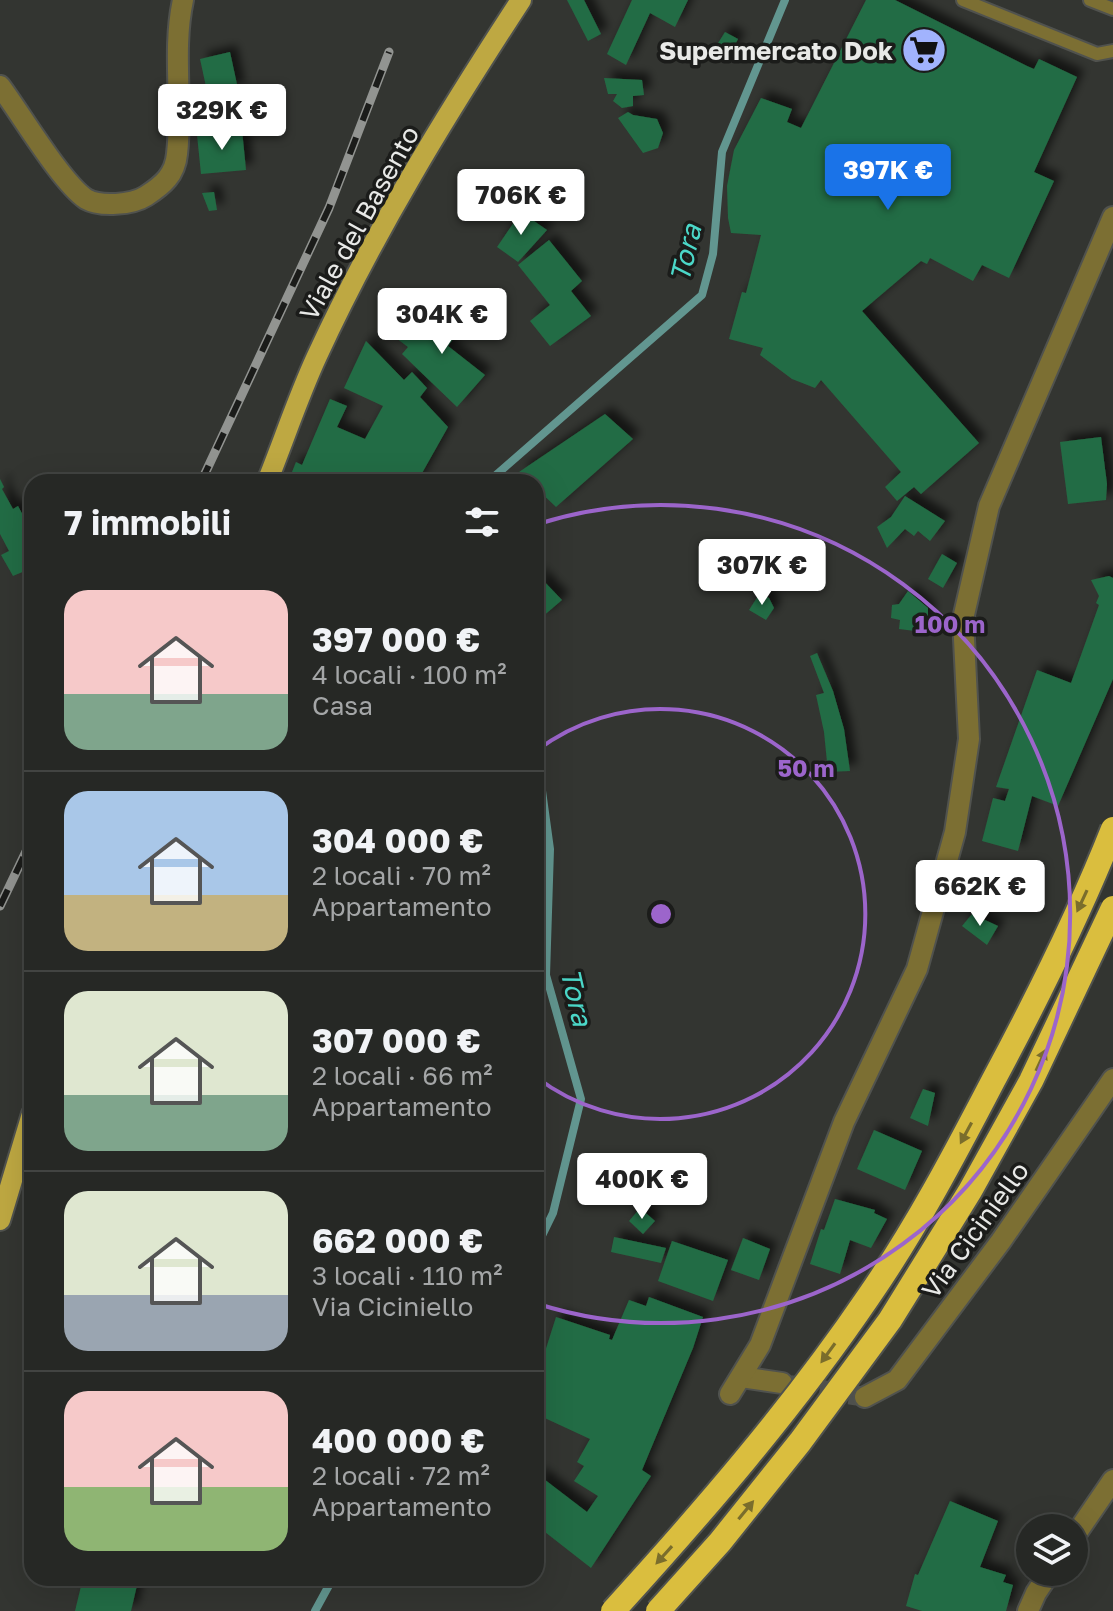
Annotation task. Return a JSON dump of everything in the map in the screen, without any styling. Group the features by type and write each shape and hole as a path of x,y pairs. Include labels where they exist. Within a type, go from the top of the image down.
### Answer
{"highway":[{"path":"613,1611 699,1516 788,1407 870,1295 948,1168 1021,1029 1095,874 1113,829"},
{"path":"658,1611 720,1542 800,1442 890,1320 970,1191 1031,1081 1113,908"}],"main road":[{"name":"Viale del Basento","path":"270,474 316,359 357,272 395,203 521,0"},
{"path":"0,1220 24,1140"}],"street":[{"path":"0,86 65,179 88,200 111,204 142,199 169,181 177,156 178,43 183,0"},
{"path":"782,1383 735,1385 760,1345 844,1122 917,969 955,832 969,739 963,619 989,506 1113,217"},
{"name":"Via Ciciniello","path":"865,1397 897,1380 1001,1241 1113,1079"},
{"path":"1088,1517 1113,1480"},
{"path":"1028,1611 1041,1586"}],"lane":[{"path":"963,0 1097,54 1113,51"},
{"path":"1090,0 1113,9"}],"building":[{"path":"567,0 584,0 601,34 588,41"},
{"path":"632,0 688,0 675,27 650,13 626,65 607,54"},
{"path":"866,0 895,0 1034,69 1039,59 1077,77 1034,172 1054,181 1009,278 982,265 973,281 930,258 927,264 921,261 862,311 979,443 921,494 914,487 897,501 885,487 901,472 821,380 815,388 792,379 760,355 763,348 729,339 742,292 746,293 761,235 731,233 727,186 734,150 761,98 792,109 787,122 801,128"},
{"path":"725,32 738,39 729,56 715,48"},
{"path":"230,52 238,89 208,96 200,59"},
{"path":"604,78 642,80 644,95 633,96 633,106 622,108 613,101 617,94 608,94"},
{"path":"191,105 209,106 209,119 190,119"},
{"path":"628,112 657,119 663,133 658,148 643,153 618,118"},
{"path":"242,130 246,170 201,174 197,135"},
{"path":"214,192 217,210 209,211 202,193"},
{"path":"521,212 547,230 518,262 497,247"},
{"path":"549,240 582,281 571,291 591,316 550,346 530,321 550,305 518,265"},
{"path":"455,302 472,313 448,346 485,375 457,407 402,354 408,347 396,338 413,321 433,334"},
{"path":"366,341 404,380 412,372 427,388 420,397 448,427 422,474 291,474 296,462 302,465 330,399 347,406 337,427 365,439 383,406 344,388"},
{"path":"605,414 633,439 556,507 544,496 544,474 519,472"},
{"path":"1101,437 1106,500 1068,504 1060,442"},
{"path":"0,479 13,509 18,506 24,517 24,571 13,576 1,555 9,551 0,534"},
{"path":"905,496 945,521 930,541 918,531 914,536 905,529 887,548 877,527 891,517"},
{"path":"942,554 957,563 943,588 928,579"},
{"path":"1113,578 1113,679 1058,806 1032,796 1018,851 982,841 993,798 1005,801 1009,789 996,787 1037,670 1071,683 1099,605 1096,603 1099,596 1091,580"},
{"path":"544,581 562,600 544,615"},
{"path":"908,591 928,608 928,628 917,626 915,631 899,629 900,620 891,618 892,605 899,604"},
{"path":"760,593 769,598 774,608 766,620 749,610"},
{"path":"817,653 844,729 850,771 828,772 816,695 824,693 810,656"},
{"path":"972,914 998,926 987,945 962,926"},
{"path":"923,1089 935,1093 928,1126 910,1118"},
{"path":"874,1130 922,1151 905,1190 857,1169"},
{"path":"835,1199 875,1210 874,1213 887,1219 871,1248 850,1240 840,1274 810,1264"},
{"path":"640,1208 655,1221 643,1234 629,1221"},
{"path":"614,1237 666,1248 661,1263 611,1252"},
{"path":"743,1238 770,1249 759,1280 731,1270"},
{"path":"672,1241 728,1260 713,1301 658,1281"},
{"path":"649,1297 703,1317 642,1470 651,1476 591,1568 544,1531 544,1479 587,1512 598,1496 574,1481 584,1466 577,1462 590,1439 544,1418 544,1355 556,1317 610,1335 609,1339 612,1340 629,1300 646,1306"},
{"path":"950,1501 998,1521 980,1567 1006,1575 1003,1582 1013,1585 1006,1611 922,1611 906,1606 915,1574 918,1575"},
{"path":"81,1586 137,1586 131,1611 75,1611"}],"waterway":[{"name":"Tora","path":"497,474 702,295 713,254 722,152 785,0"},
{"name":"Tora","path":"544,805 550,849 546,975 581,1099 553,1213 544,1232"},
{"name":"Tora","path":"315,1611 329,1586"}],"tunnel":[{"path":"790,1385 865,1397"}],"railway":[{"path":"205,474 329,208 389,52"},
{"path":"0,906 24,856"}],"place":[{"name":"Supermercato Dok","path":"924,50"}]}
